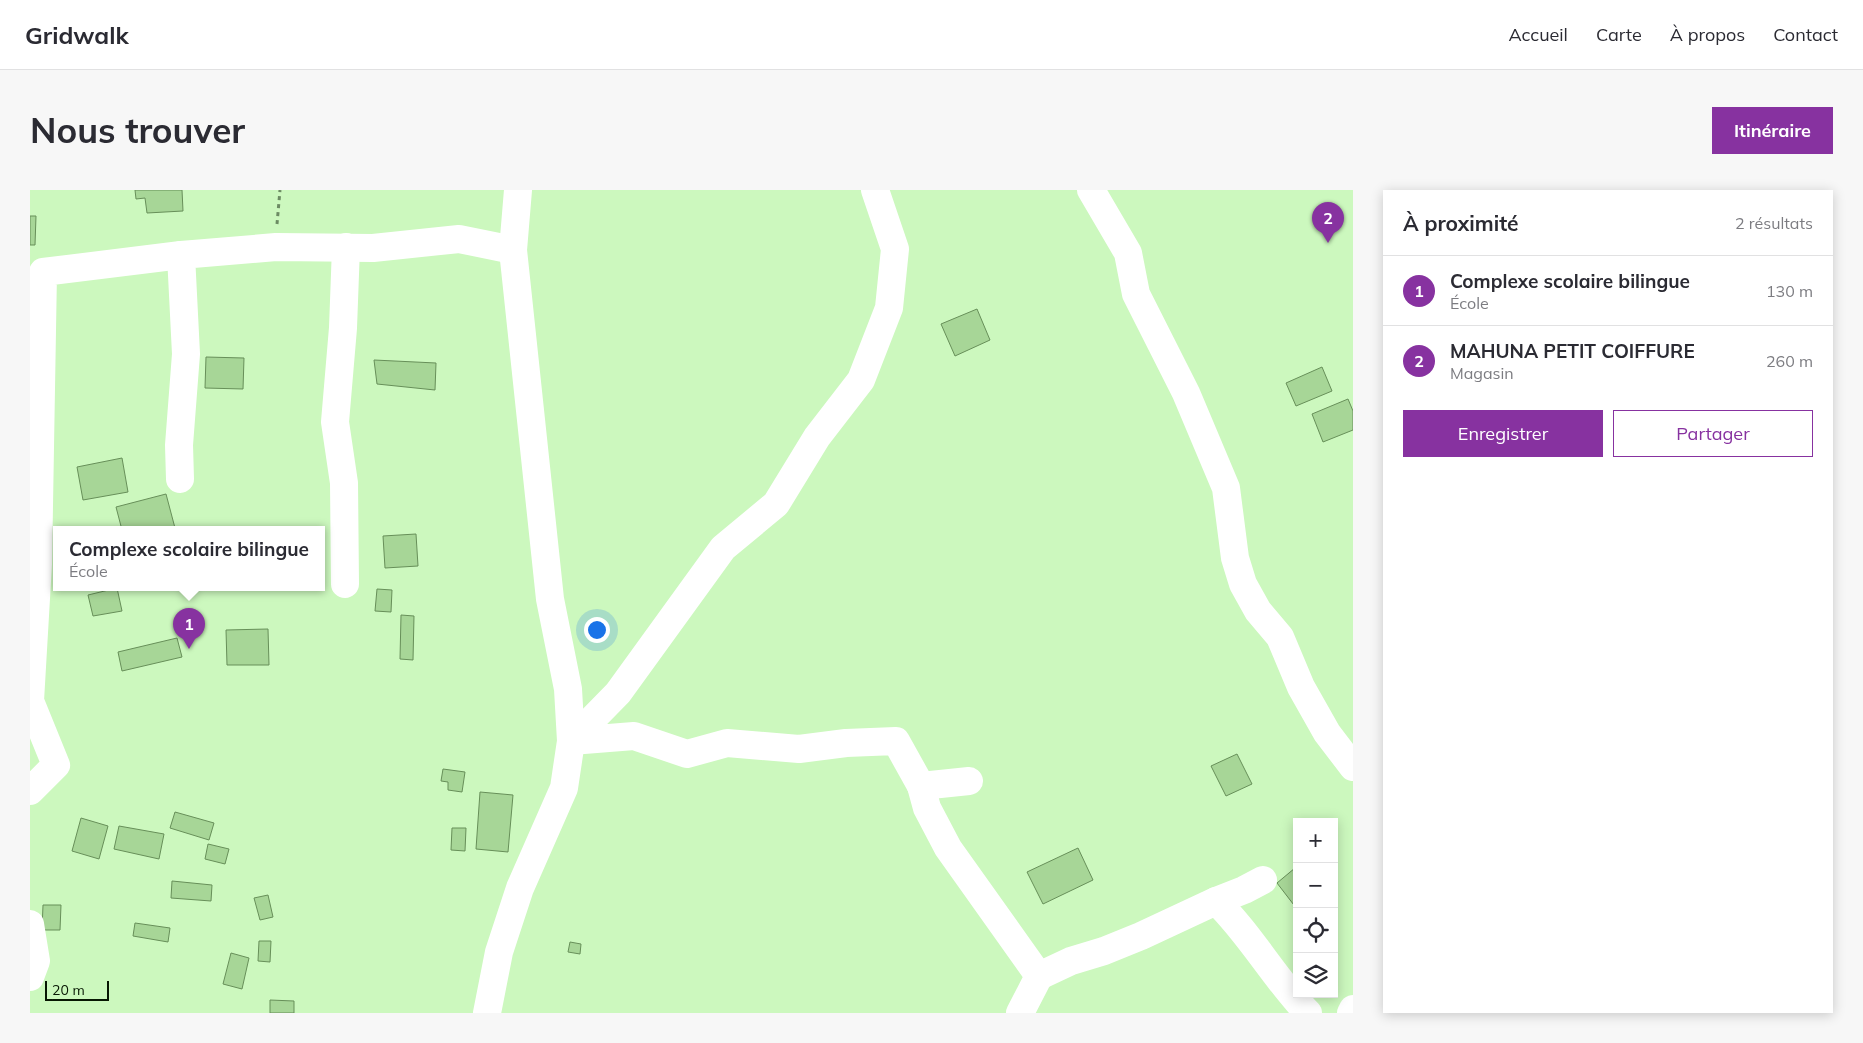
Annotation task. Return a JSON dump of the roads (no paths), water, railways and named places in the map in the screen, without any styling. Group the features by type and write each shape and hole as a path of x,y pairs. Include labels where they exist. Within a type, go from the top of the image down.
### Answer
{"street":[{"path":"487,1013 499,952 520,888 564,788 571,741 568,689 550,599 513,250 518,190"},
{"path":"571,741 618,693 723,548 776,504 817,437 861,380 889,308 895,249 875,190"},
{"path":"1091,190 1128,253 1136,294 1186,393 1226,488 1235,558 1243,584 1258,611 1280,637 1301,688 1327,733 1353,767"},
{"path":"30,791 43,765 30,701 38,564 43,272 180,255 276,247 373,248 460,239 513,250"},
{"path":"345,584 344,483 335,422 343,328 346,248"},
{"path":"180,255 186,354 179,445 180,479"},
{"path":"571,741 634,736 687,754 727,743 799,749 846,743 896,741 921,786 927,808 948,848 1040,976"},
{"path":"921,786 968,781"},
{"path":"1020,1013 1040,976 1071,961 1104,951 1141,936 1263,880"},
{"path":"1216,901 1235,919 1292,996 1308,1013"},
{"path":"30,924 36,961 30,978"},
{"path":"1351,1013 1353,1009"}],"place":[{"name":"MAHUNA PETIT COIFFURE","path":"1328,243"},
{"name":"Complexe scolaire bilingue","path":"189,649"}]}
